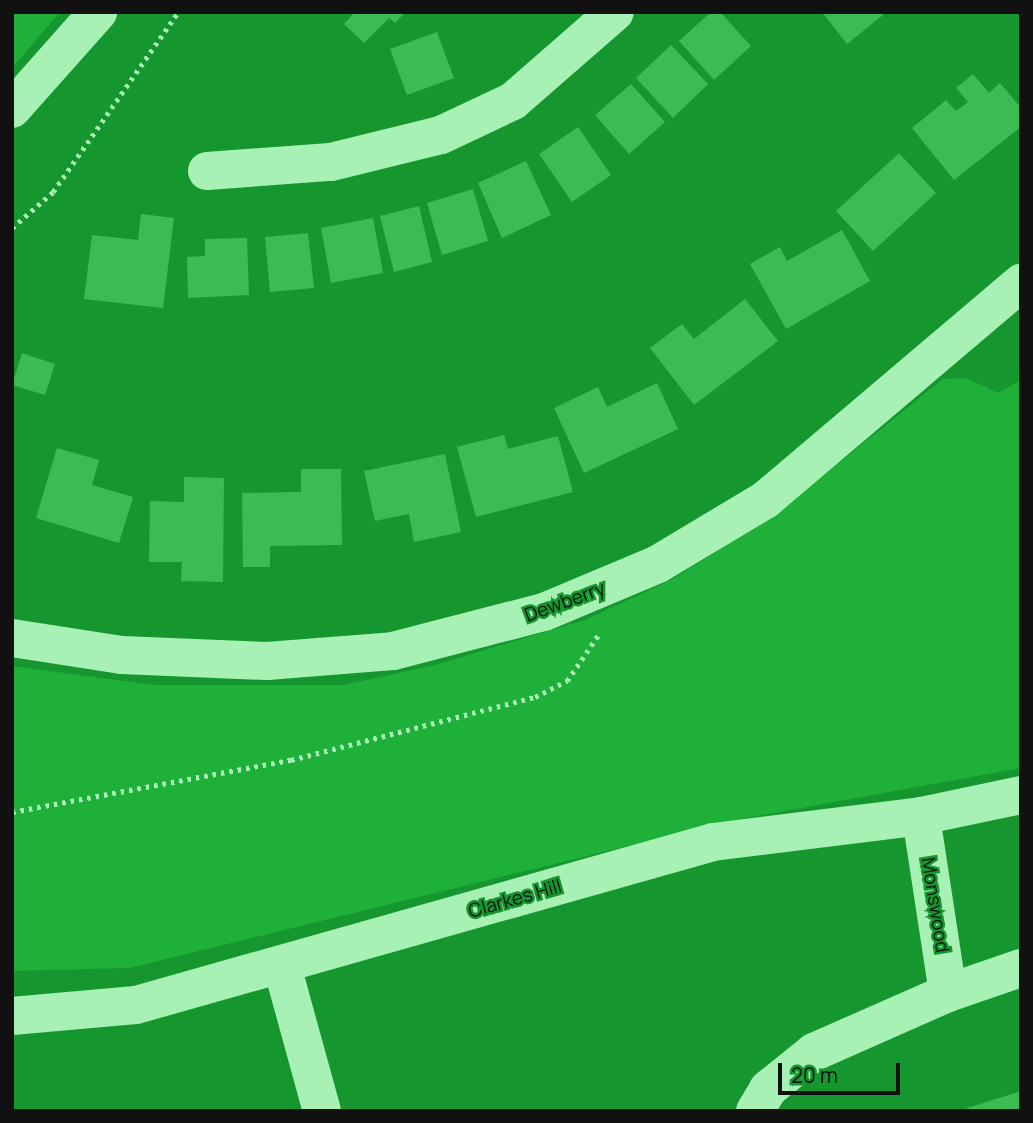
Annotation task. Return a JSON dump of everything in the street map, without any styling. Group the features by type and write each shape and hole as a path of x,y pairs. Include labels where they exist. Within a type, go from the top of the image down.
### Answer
{"street":[{"path":"12,108 98,12"},
{"path":"207,171 331,162 441,135 513,101 615,12"},
{"name":"Dewberry","path":"12,638 122,655 267,661 393,651 544,612 658,565 765,500 1021,283"},
{"name":"Clarkes Hill","path":"12,1016 136,1004 282,967 713,842 921,816 1021,794"},
{"name":"Monswood","path":"921,816 948,993"},
{"path":"282,967 322,1111"},
{"path":"755,1111 768,1089 814,1052 948,993 1021,968"}],"path":[{"path":"12,228 53,192 178,12"},
{"path":"12,812 291,760 536,697 567,681 588,656 610,610 606,587"}],"green space":[{"path":"12,12 60,12 12,68"},
{"path":"966,378 998,393 1021,380 1021,768 730,821 129,968 12,971 12,666 154,685 343,685 435,665 585,620 671,580 772,517 943,379"}],"building":[{"path":"355,12 406,12 395,23 389,18 364,43 344,24"},
{"path":"711,12 720,12 751,46 714,80 679,41"},
{"path":"822,12 881,12 883,15 847,44"},
{"path":"437,32 454,78 407,95 390,49"},
{"path":"671,45 708,84 673,118 636,78"},
{"path":"973,74 989,93 1000,83 1021,108 1021,127 954,180 912,128 946,100 956,111 968,102 956,88"},
{"path":"631,84 665,122 629,154 595,115"},
{"path":"578,127 611,175 572,202 539,154"},
{"path":"899,153 936,193 873,251 836,211"},
{"path":"526,161 551,215 502,238 478,183"},
{"path":"473,189 488,241 442,255 427,203"},
{"path":"419,206 432,262 394,272 380,216"},
{"path":"141,214 174,218 163,308 84,299 92,235 138,240"},
{"path":"373,218 383,273 331,283 321,228"},
{"path":"842,230 870,281 786,329 750,264 780,247 787,261"},
{"path":"308,233 314,288 270,292 265,237"},
{"path":"247,238 249,295 188,298 187,257 205,256 205,239"},
{"path":"745,299 778,341 694,405 650,348 682,324 694,339"},
{"path":"22,353 55,364 45,395 12,385"},
{"path":"657,383 678,429 584,473 554,408 598,387 607,407"},
{"path":"504,435 508,449 558,436 573,492 476,517 457,447"},
{"path":"57,448 99,460 92,485 133,497 119,543 36,518"},
{"path":"445,454 461,532 414,542 409,514 375,521 364,471"},
{"path":"301,469 341,469 342,545 270,546 270,567 243,567 242,493 301,492"},
{"path":"184,477 224,478 223,582 181,581 182,562 149,562 150,501 184,502"},
{"path":"1021,1091 1021,1111 961,1111 961,1110"}]}
